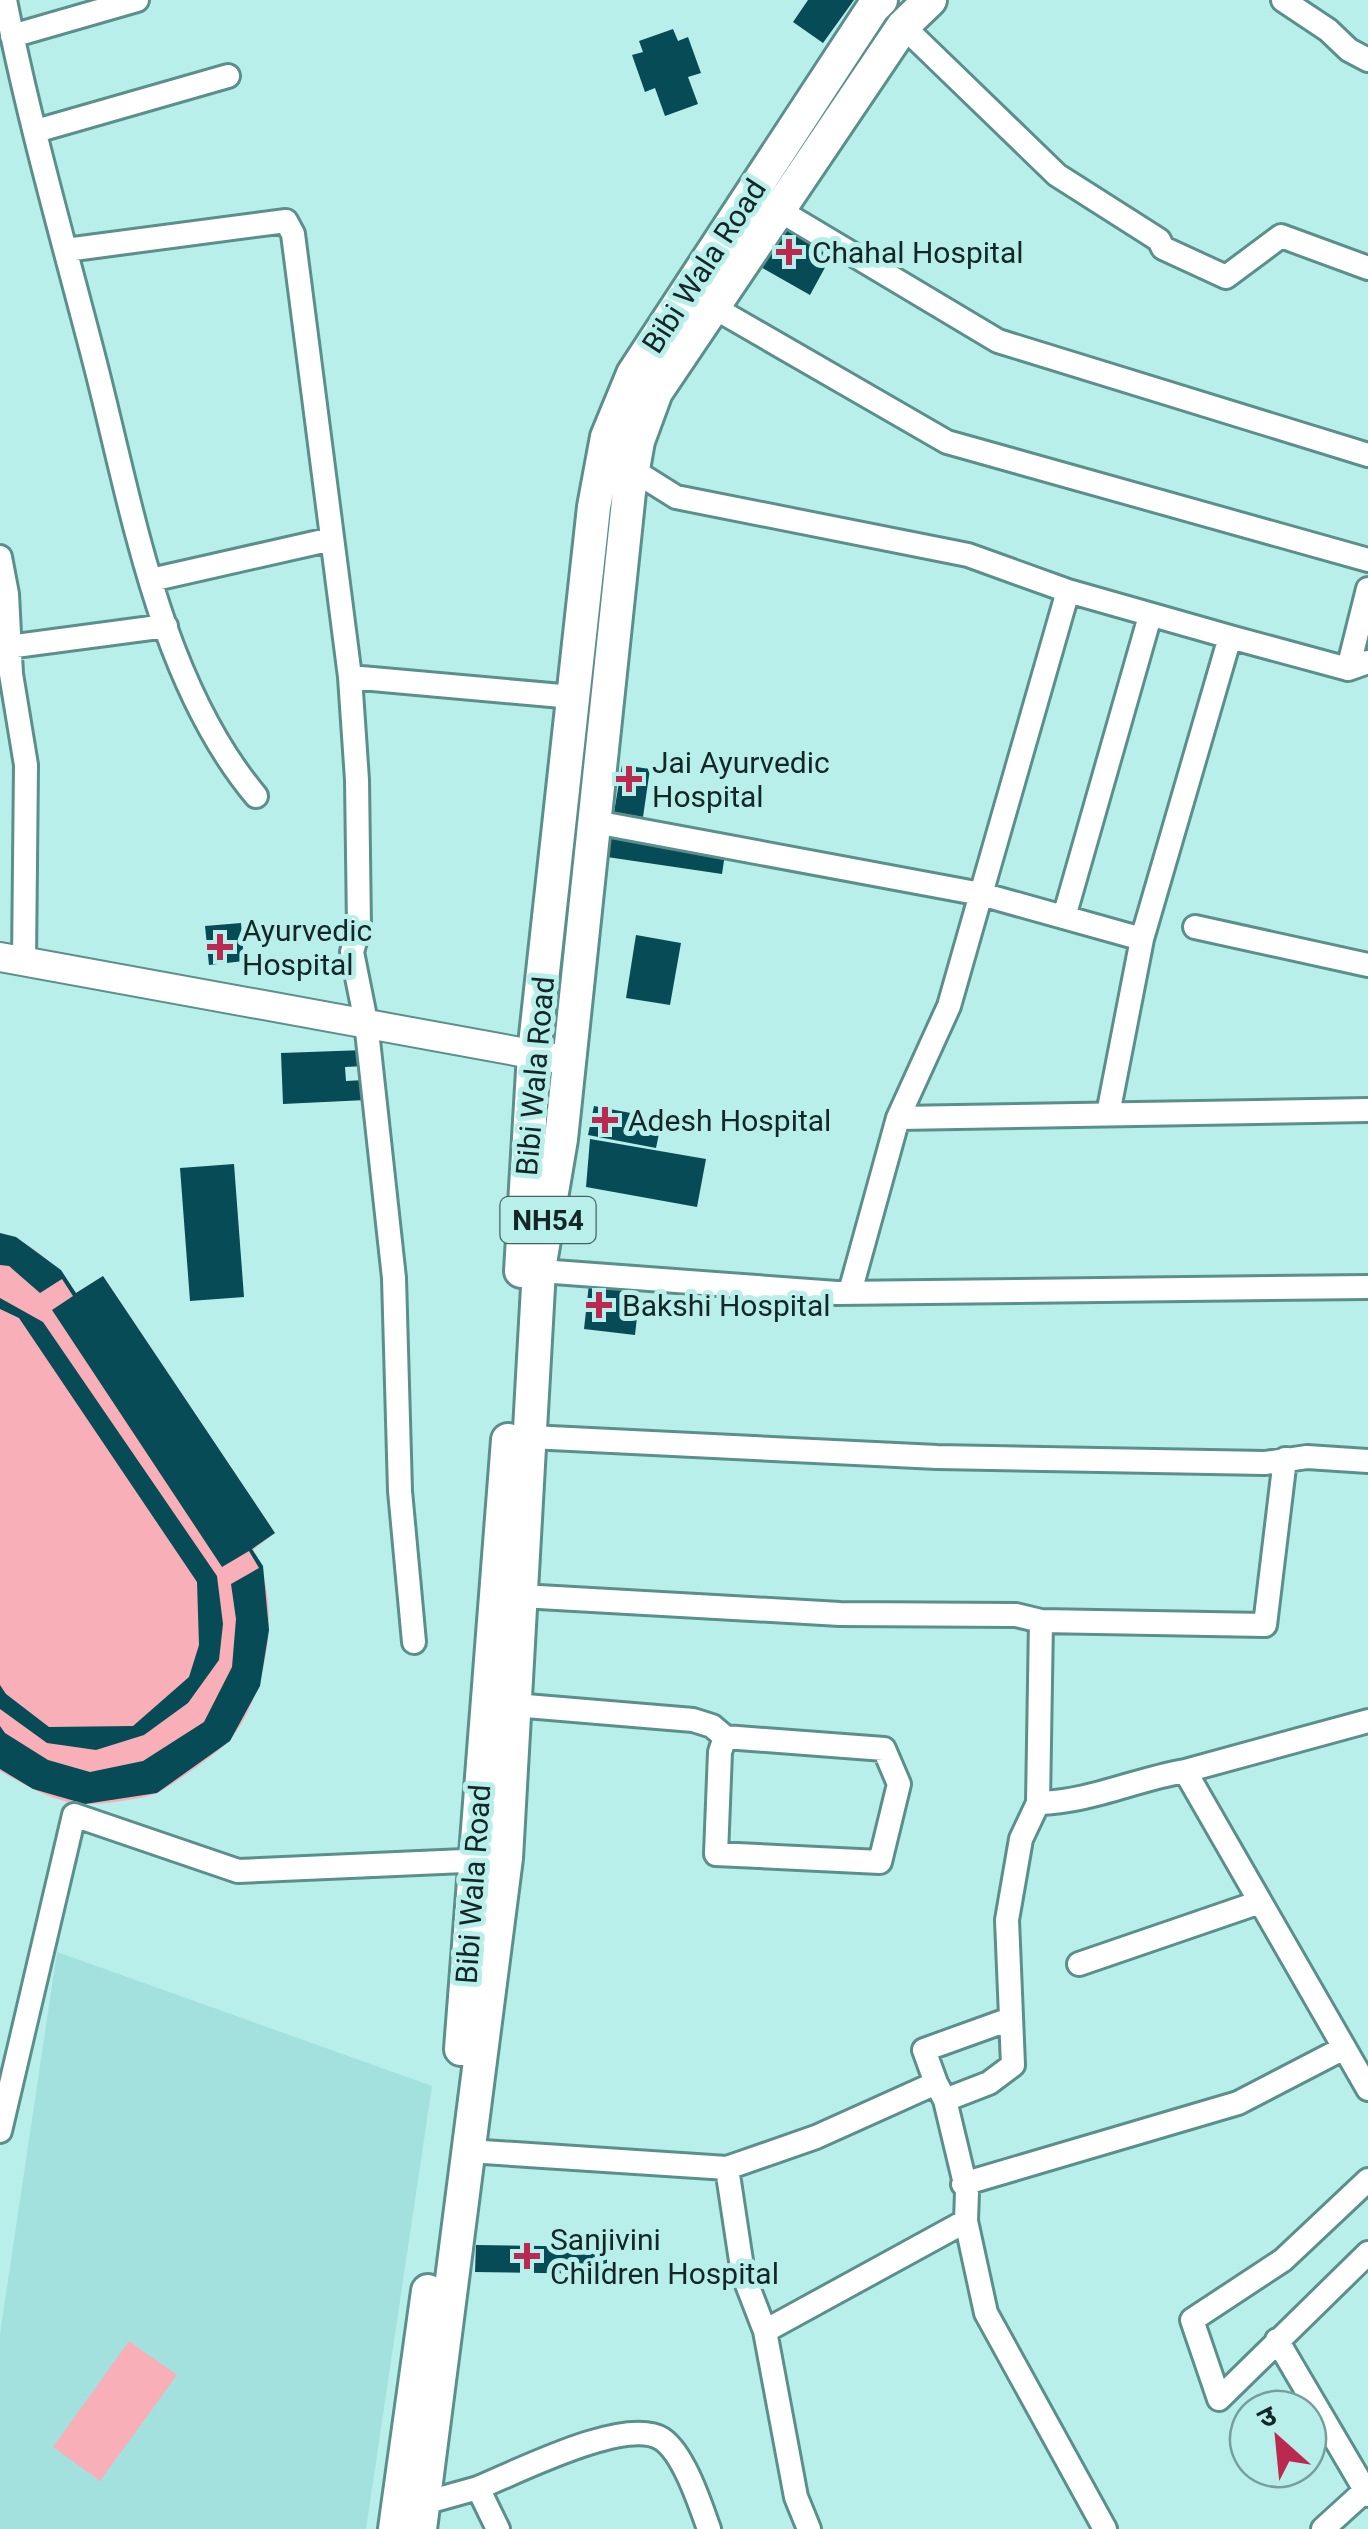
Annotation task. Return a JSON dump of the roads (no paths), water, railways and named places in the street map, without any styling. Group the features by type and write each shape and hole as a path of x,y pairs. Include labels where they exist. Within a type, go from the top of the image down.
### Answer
{"highway":[{"name":"Bibi Wala Road","path":"394,2529 490,1860 530,1270 534,1054 594,507 607,437 634,374 700,299 881,0"},
{"name":"NH54","path":"422,2516 468,2151 490,1860 514,1705 530,1437 530,1270 561,1139 638,441 656,392 700,299 778,208 903,26 930,0"}],"main road":[{"path":"12,959 570,1061"}],"street":[{"path":"5,0 151,580 195,700 238,774 256,796"},
{"path":"12,36 137,0"},
{"path":"1283,0 1368,60"},
{"path":"903,26 1057,175 1158,240 1163,248 1226,276 1281,236 1368,268"},
{"path":"36,131 228,76"},
{"path":"778,208 998,341 1368,454"},
{"path":"66,250 286,222 293,234 350,677 357,780 358,909 352,952 366,1022 394,1278 400,1490 414,1642"},
{"path":"700,299 948,442 1368,560"},
{"path":"633,470 676,497 968,555 1150,616 1358,666 1368,589"},
{"path":"151,580 332,539"},
{"path":"0,558 7,594 5,647 26,765 12,959"},
{"path":"850,1292 898,1118 950,1006 1068,591"},
{"path":"1064,917 1150,616"},
{"path":"5,647 166,626"},
{"path":"1108,1114 1142,939 1230,637"},
{"path":"350,677 573,697"},
{"path":"596,822 981,894 1142,939"},
{"path":"1195,927 1368,965"},
{"path":"898,1118 1368,1110"},
{"path":"530,1270 850,1292 1368,1288"},
{"path":"530,1437 938,1457 1266,1464 1307,1457 1368,1462"},
{"path":"520,1596 840,1614 1265,1625 1284,1459"},
{"path":"468,2151 727,2168 940,2091 989,2083 1012,2065 1007,1920 1021,1839 1038,1803 1041,1621"},
{"path":"514,1705 692,1720 712,1726 725,1737 884,1749 899,1784 880,1862 716,1854 720,1752 725,1737"},
{"path":"1038,1803 1074,1802 1146,1778 1368,1721"},
{"path":"1185,1771 1368,2089"},
{"path":"0,2131 74,1816 238,1871 490,1860"},
{"path":"1079,1964 1260,1902"},
{"path":"1010,2018 924,2050 940,2091 968,2192 966,2221 986,2313 1106,2529"},
{"path":"963,2184 1238,2103 1344,2048"},
{"path":"727,2168 744,2274 765,2331 796,2497 809,2529"},
{"path":"1368,2180 1283,2260 1192,2320 1219,2398 1368,2253"},
{"path":"765,2331 966,2221"},
{"path":"1277,2340 1367,2492 1322,2529"},
{"path":"422,2516 478,2488 610,2435 644,2432 665,2441 692,2482 709,2529"},
{"path":"478,2488 498,2529"}],"place":[{"name":"Chahal Hospital","path":"789,252"},
{"name":"Jai Ayurvedic Hospital","path":"629,779"},
{"name":"Ayurvedic Hospital","path":"220,947"},
{"name":"Adesh Hospital","path":"605,1120"},
{"name":"Bakshi Hospital","path":"599,1305"},
{"name":"Sanjivini Children Hospital","path":"527,2256"}]}
